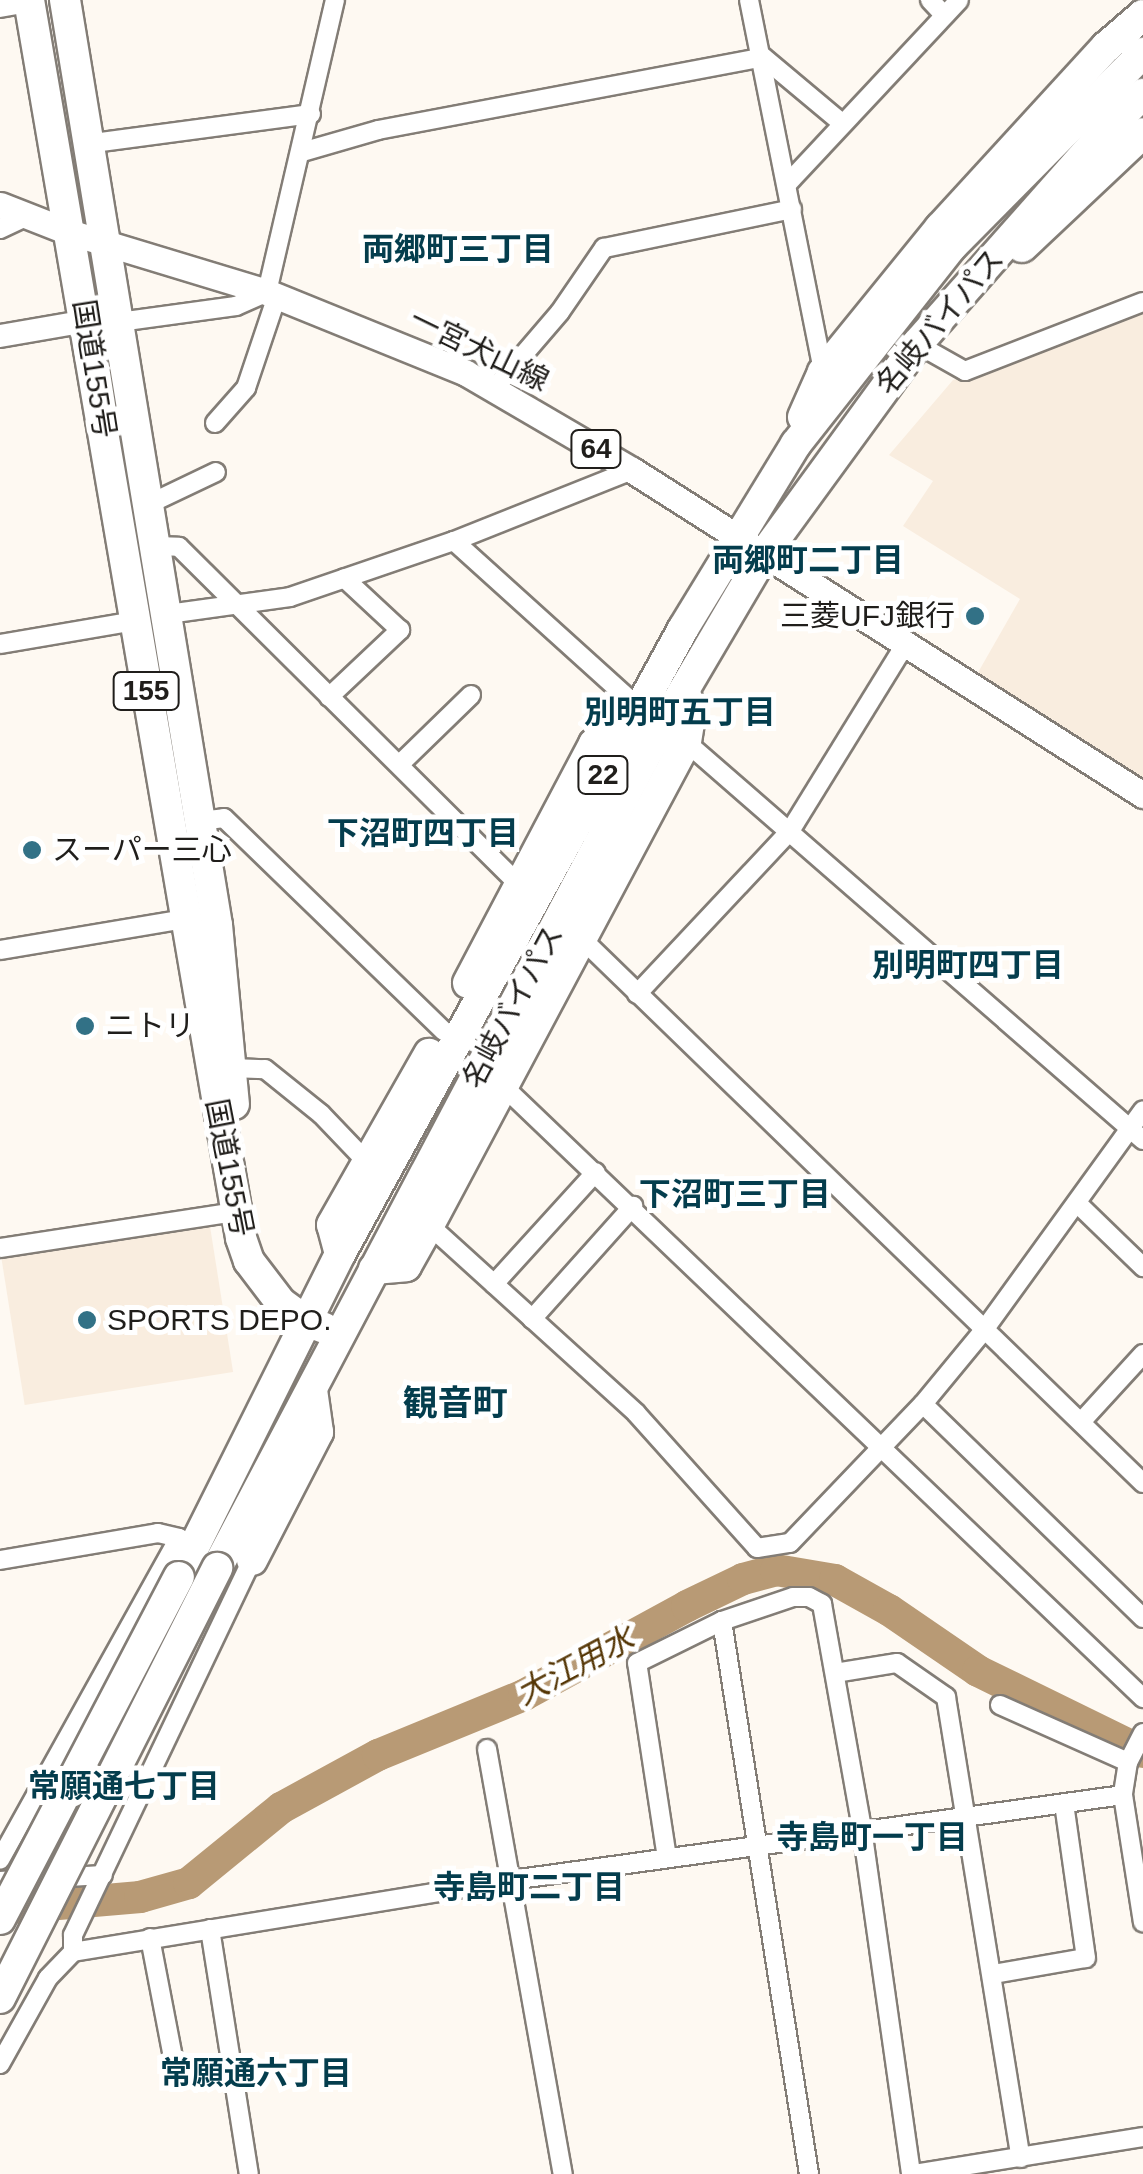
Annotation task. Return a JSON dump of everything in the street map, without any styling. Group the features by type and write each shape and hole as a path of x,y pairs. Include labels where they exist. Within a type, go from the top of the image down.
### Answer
{"highway":[{"name":"国道155号","path":"66,0 86,144 107,244 217,925 248,1234 267,1272 308,1316"},
{"name":"国道155号","path":"19,3 87,321 235,1212 255,1272 281,1303 342,1334"},
{"name":"22","path":"796,444 808,398 823,372 940,228 1106,47 1143,14"},
{"path":"1098,96 1106,47"},
{"name":"名岐バイパス","path":"0,1919 179,1578 340,1254 738,537 796,444 952,246 1143,52"},
{"name":"名岐バイパス","path":"0,1998 217,1568 374,1269 684,690 764,554 917,344 1143,94"},
{"name":"22","path":"980,271 1033,240 1143,132"},
{"name":"22","path":"374,1269 406,1266 429,1225 686,742 691,711 684,690"},
{"name":"22","path":"340,1254 332,1225 366,1160 444,1031 594,744 634,719"},
{"path":"252,1560 318,1432 312,1390"},
{"name":"22","path":"179,1538 207,1519"}],"main road":[{"name":"一宮犬山線","path":"0,205 70,232 272,294 466,373 632,470 1143,795"}],"street":[{"path":"215,423 246,388 272,294 335,0"},
{"path":"750,0 823,372"},
{"path":"930,0 944,15"},
{"path":"788,183 959,0"},
{"path":"1129,0 1143,14"},
{"path":"302,152 378,130 763,57"},
{"path":"763,57 842,123"},
{"path":"86,144 312,114"},
{"path":"494,389 560,312 604,248 792,209"},
{"path":"0,228 28,216"},
{"path":"119,322 236,306 272,294"},
{"path":"917,344 966,370 1143,302"},
{"path":"0,336 87,321"},
{"path":"168,614 290,597 454,541 632,470"},
{"path":"149,504 216,472"},
{"path":"454,541 634,719"},
{"path":"156,546 179,547 518,884"},
{"path":"329,698 400,630 344,578"},
{"path":"0,644 134,621"},
{"path":"637,994 790,831 906,644"},
{"path":"400,764 470,695"},
{"path":"686,742 1136,1135"},
{"path":"200,821 224,818 444,1031"},
{"path":"0,950 185,919"},
{"path":"581,938 984,1330 1140,1473"},
{"path":"232,1068 265,1070 321,1114 366,1160"},
{"path":"502,1086 634,1206 746,1322 1143,1698"},
{"path":"429,1225 636,1413 757,1548 790,1543 923,1404 984,1330 1078,1204 1136,1135 1143,1110"},
{"path":"494,1284 596,1172"},
{"path":"1078,1204 1143,1267"},
{"path":"532,1319 634,1206"},
{"path":"0,1248 235,1212"},
{"path":"1081,1422 1143,1354"},
{"path":"923,1404 1143,1618"},
{"path":"0,1560 158,1533 179,1538 0,1859"},
{"path":"74,1952 73,1935 252,1560"},
{"path":"668,1858 637,1663 722,1621 793,1597 809,1597 822,1604 862,1828 912,2174 1143,2137"},
{"path":"722,1621 809,2174"},
{"path":"836,1673 898,1664 946,1697 1021,2158"},
{"path":"1000,1705 1130,1760"},
{"path":"1142,1736 1130,1760 1130,1789 1143,1922"},
{"path":"487,1749 563,2174"},
{"path":"0,2064 48,1978 74,1952 512,1880 862,1828 1064,1804 1130,1789"},
{"path":"993,1974 1086,1958 1064,1804"},
{"path":"0,1881 100,1881"},
{"path":"210,1929 249,2174"},
{"path":"150,1938 177,2078"},
{"path":"0,1978 48,1978"}],"shaded area":[{"path":"1143,314 1143,788 972,683 1020,599 903,526 933,481 889,455 953,380"},
{"path":"209,1220 233,1372 25,1405 1,1253"}],"waterway":[{"name":"大江用水","path":"0,1909 140,1897 189,1883 281,1808 378,1755 524,1695 687,1606 743,1579 776,1570 835,1580 889,1610 978,1671 1143,1752"}],"place":[{"name":"三菱UFJ銀行","path":"975,616"},
{"name":"スーパー三心","path":"32,850"},
{"name":"ニトリ","path":"85,1026"},
{"name":"SPORTS DEPO.","path":"87,1320"}],"district":[{"name":"両郷町三丁目","path":"458,249"},
{"name":"両郷町二丁目","path":"808,560"},
{"name":"別明町五丁目","path":"680,712"},
{"name":"下沼町四丁目","path":"423,833"},
{"name":"別明町四丁目","path":"968,965"},
{"name":"下沼町三丁目","path":"735,1194"},
{"name":"観音町","path":"455,1403"},
{"name":"常願通七丁目","path":"124,1786"},
{"name":"寺島町一丁目","path":"872,1837"},
{"name":"寺島町二丁目","path":"529,1887"},
{"name":"常願通六丁目","path":"256,2073"}]}
